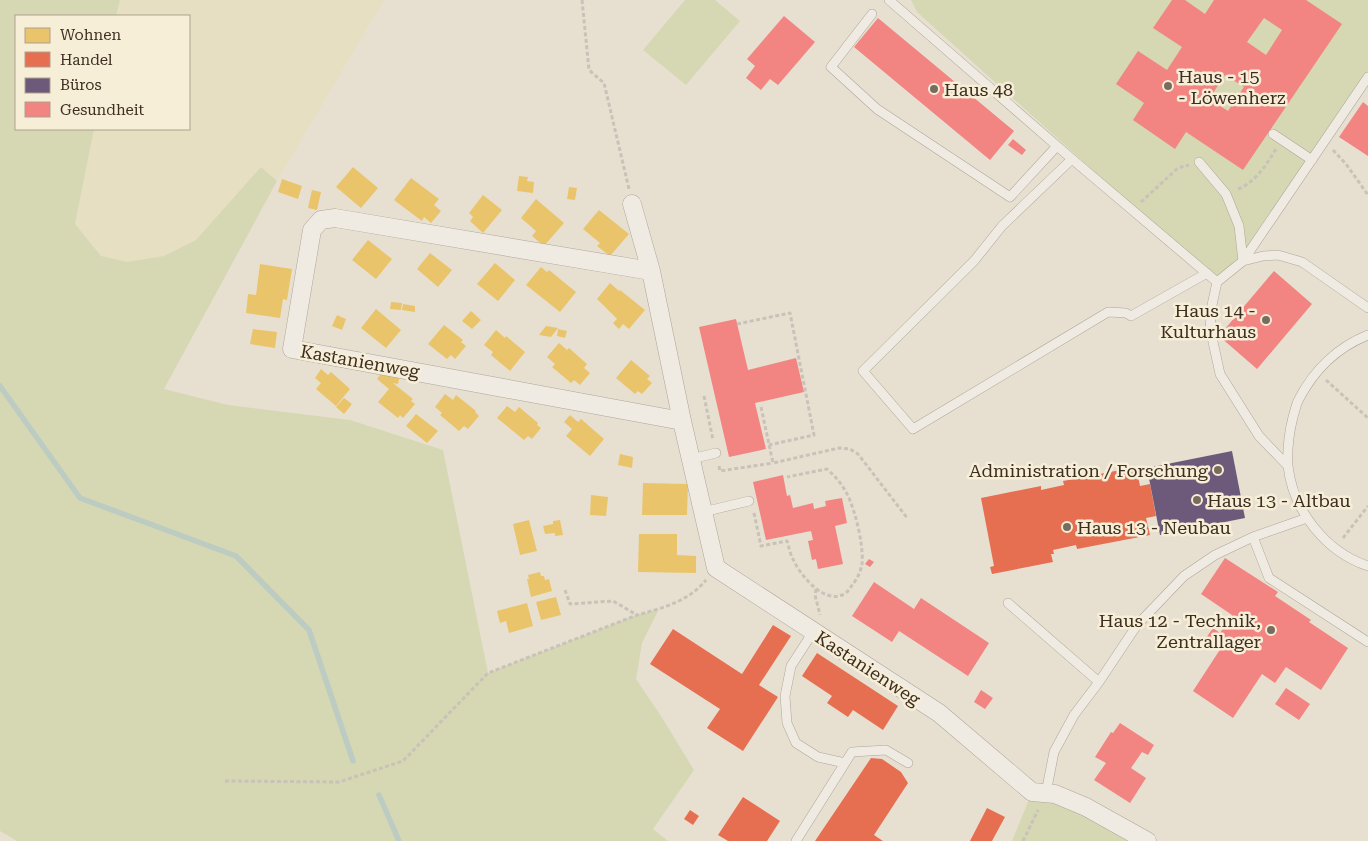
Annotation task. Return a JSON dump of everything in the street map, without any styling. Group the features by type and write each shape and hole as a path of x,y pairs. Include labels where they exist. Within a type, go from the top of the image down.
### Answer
{"street":[{"path":"632,204 651,271 682,421 716,568"},
{"name":"Kastanienweg","path":"651,271 335,218 321,220 312,230 292,349 682,421"},
{"name":"Kastanienweg","path":"716,568 939,713 1032,792 1055,794 1086,807 1147,841"}],"lane":[{"path":"889,0 1217,282"},
{"path":"872,14 831,67 877,109 1010,197 1057,146"},
{"path":"1288,466 1259,436 1220,374 1210,328 1212,305 1217,282 1243,261 1368,77"},
{"path":"1273,134 1312,160"},
{"path":"1072,159 1002,226 974,262 863,371 913,430 1108,312 1126,313 1131,316 1207,273"},
{"path":"1199,162 1226,194 1239,226 1243,261"},
{"path":"1243,261 1263,256 1278,255 1302,262 1368,308"},
{"path":"1368,335 1339,350 1316,372 1298,400 1289,433 1288,466 1295,493 1307,518 1335,548 1358,563 1368,566"},
{"path":"691,459 716,453"},
{"path":"703,512 749,501"},
{"path":"1046,793 1054,752 1074,715 1099,682 1137,625 1184,576 1214,555 1253,537 1307,518"},
{"path":"1253,537 1269,578 1368,642"},
{"path":"1008,603 1099,682"},
{"path":"813,632 791,666 785,696 787,723 796,743 818,757 845,763"},
{"path":"796,841 852,752 886,750 908,763"}],"path":[{"path":"582,0 589,70 604,83 632,204"},
{"path":"1226,194 1244,187 1258,175 1283,140"},
{"path":"1325,140 1346,164 1368,195"},
{"path":"1132,210 1178,168 1199,162"},
{"path":"737,324 790,313 814,434 769,445"},
{"path":"1316,372 1368,418"},
{"path":"704,396 720,471 773,463 839,448 850,449 858,454 908,519"},
{"path":"761,408 773,463"},
{"path":"749,501 752,505 761,546 787,541 792,559 811,585 828,596 842,596 856,579 862,565 861,541 848,495 838,480 827,469 787,477"},
{"path":"1335,548 1368,506"},
{"path":"225,781 339,782 403,760 488,673 637,615 682,600 700,587 716,568"},
{"path":"565,590 570,604 613,601 637,615"},
{"path":"1023,841 1046,793"}],"shaded area":[{"path":"120,0 384,0 277,181 261,167 196,240 164,256 127,262 101,256 75,224 94,130 190,130 190,15 116,15"}],"green space":[{"path":"0,0 120,0 116,15 15,15 15,130 94,130 75,224 101,256 127,262 164,256 196,240 261,167 277,181 164,389 228,405 350,420 443,450 488,673 637,615 659,609 642,643 636,679 694,770 653,829 668,841 17,841 0,831"},
{"path":"685,0 715,0 740,21 686,85 643,50"},
{"path":"911,0 1368,0 1368,77 1243,261 1217,282 917,12"},
{"path":"1032,792 1147,841 1012,841"}],"building: Wohnen":[{"path":"353,167 378,188 361,208 336,187"},
{"path":"519,176 528,177 527,181 534,182 533,193 517,191"},
{"path":"411,178 439,199 434,205 441,211 431,223 424,217 422,221 394,200"},
{"path":"282,179 302,186 298,199 278,192"},
{"path":"569,187 577,188 575,200 567,199"},
{"path":"312,190 321,192 317,210 308,208"},
{"path":"483,195 502,210 483,233 470,221 473,217 469,213"},
{"path":"536,199 564,223 544,246 532,236 536,231 521,218"},
{"path":"599,210 629,234 610,256 597,246 600,243 583,229"},
{"path":"368,240 392,259 376,279 352,260"},
{"path":"430,253 452,270 438,287 417,269"},
{"path":"495,263 515,280 498,301 477,284"},
{"path":"260,264 292,269 287,300 283,299 280,318 246,313 248,294 256,295"},
{"path":"541,267 547,272 549,270 576,292 560,312 526,285"},
{"path":"610,283 645,310 629,329 623,324 619,329 613,323 617,319 597,299"},
{"path":"391,302 402,303 401,310 390,309"},
{"path":"403,304 415,306 415,312 402,310"},
{"path":"376,309 401,330 386,348 361,328"},
{"path":"471,311 481,320 472,329 462,321"},
{"path":"337,315 346,319 342,330 332,326"},
{"path":"444,325 463,340 461,342 466,346 455,359 451,355 447,359 428,344"},
{"path":"546,326 558,328 551,337 539,335"},
{"path":"253,329 277,332 275,348 250,344"},
{"path":"558,329 567,331 565,338 557,336"},
{"path":"496,330 525,352 510,371 491,355 493,352 484,345"},
{"path":"559,343 567,350 569,348 587,364 584,368 590,373 580,385 574,380 571,383 552,367 555,364 547,357"},
{"path":"631,360 650,376 647,379 652,383 642,394 638,391 635,394 616,378"},
{"path":"321,369 328,375 331,372 350,389 336,406 316,389 321,383 315,378"},
{"path":"383,371 400,375 398,384 393,383 413,399 411,401 415,404 403,418 400,415 398,418 378,402 389,389 377,379"},
{"path":"445,394 453,400 456,395 476,411 479,416 468,429 464,426 459,431 440,415 442,413 435,407"},
{"path":"344,398 352,404 344,414 336,407"},
{"path":"507,406 515,412 519,407 538,423 537,425 541,428 532,439 528,436 524,440 497,418"},
{"path":"416,414 438,431 427,443 406,426"},
{"path":"570,415 578,422 581,419 604,439 590,456 566,436 572,429 564,422"},
{"path":"620,454 633,457 632,468 618,465"},
{"path":"643,483 688,484 687,515 642,515"},
{"path":"591,495 608,497 606,516 590,515"},
{"path":"529,520 537,551 520,555 513,524"},
{"path":"560,520 563,535 555,536 555,533 545,534 543,526"},
{"path":"639,534 677,534 677,555 696,556 696,573 638,572"},
{"path":"540,572 545,580 549,579 552,591 531,597 527,579 529,579 528,575"},
{"path":"556,597 561,615 541,620 536,602"},
{"path":"527,603 533,626 509,633 506,621 500,623 497,611"}],"building: Handel":[{"name":"Haus 13 - Neubau","path":"1136,467 1140,486 1150,484 1156,516 1146,518 1150,535 1077,549 1076,545 1053,550 1054,554 1051,554 1053,562 992,574 990,567 994,566 981,498 1041,486 1041,490 1064,485 1063,481"},
{"path":"773,625 791,636 759,685 778,697 743,751 707,728 720,709 650,664 673,629 742,674"},
{"path":"817,653 898,706 883,730 853,710 848,717 827,703 832,696 802,676"},
{"path":"871,758 882,759 901,772 908,783 874,835 883,841 815,841"},
{"path":"743,797 780,821 767,841 728,841 718,835"},
{"path":"987,808 1005,817 992,841 970,841"},
{"path":"690,810 699,816 693,825 684,819"}],"building: Büros":[{"name":"Haus 13 - Altbau","path":"1232,451 1245,518 1160,535 1147,468"}],"building: Gesundheit":[{"name":"Haus - 15 - Löwenherz","path":"1172,0 1185,0 1205,14 1214,0 1306,0 1342,24 1243,170 1186,132 1175,149 1133,120 1144,103 1116,84 1138,51 1167,70 1182,47 1153,28","holes":["1264,18 1282,30 1266,55 1247,42","1225,75 1244,87 1228,111 1209,99"]},
{"path":"784,16 815,42 778,85 770,79 761,90 746,78 755,66 747,59"},
{"name":"Haus 48","path":"878,18 1014,131 990,160 854,47"},
{"path":"1363,102 1368,106 1368,156 1339,137"},
{"path":"1013,139 1026,150 1022,155 1008,145"},
{"name":"Haus 14 - Kulturhaus","path":"1274,271 1312,304 1257,369 1219,336"},
{"path":"736,319 748,370 796,358 804,392 755,403 766,449 729,457 699,327"},
{"path":"783,475 787,496 790,495 793,508 813,503 814,509 826,506 825,501 842,498 847,523 835,526 843,564 818,569 816,559 812,560 808,541 813,540 811,531 766,540 753,482"},
{"name":"Haus 12 - Technik, Zentrallager","path":"1225,558 1278,592 1275,596 1348,648 1321,690 1286,667 1275,683 1262,674 1233,718 1193,691 1221,648 1206,638 1213,628 1220,633 1232,615 1201,594"},
{"path":"869,559 874,562 870,567 865,564"},
{"path":"874,582 914,609 921,598 989,643 968,676 899,631 892,642 852,616"},
{"path":"1286,688 1310,704 1299,720 1275,704"},
{"path":"981,690 993,698 985,709 974,702"},
{"path":"1120,723 1154,745 1148,755 1142,752 1131,768 1146,778 1130,803 1094,780 1106,763 1095,757 1111,732 1113,733"}],"waterway":[{"path":"0,386 80,498 236,556 309,630 353,761"},
{"path":"379,795 399,841"}],"place":[{"name":"Haus - 15 - Löwenherz","path":"1168,86"},
{"name":"Haus 48","path":"934,89"},
{"name":"Haus 14 - Kulturhaus","path":"1266,320"},
{"name":"Administration / Forschung","path":"1218,470"},
{"name":"Haus 13 - Altbau","path":"1197,500"},
{"name":"Haus 13 - Neubau","path":"1067,527"},
{"name":"Haus 12 - Technik, Zentrallager","path":"1271,630"}]}
